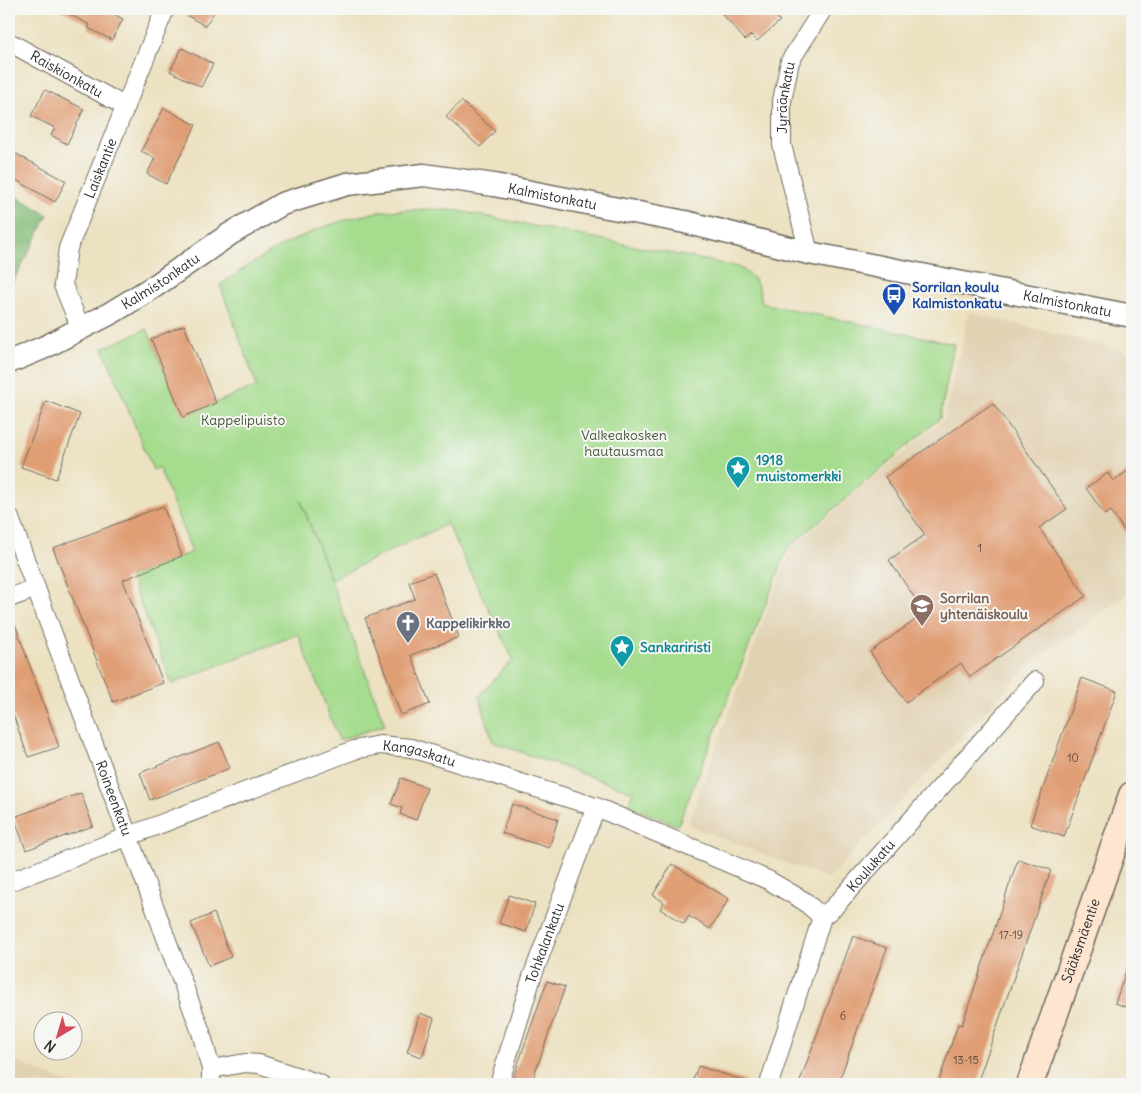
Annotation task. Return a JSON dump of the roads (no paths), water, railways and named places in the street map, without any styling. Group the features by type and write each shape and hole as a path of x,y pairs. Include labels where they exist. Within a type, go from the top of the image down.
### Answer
{"main road":[{"name":"Sääksmäentie","path":"1030,1084 1132,795"}],"street":[{"name":"Laiskantie","path":"81,329 63,285 68,248 165,9"},
{"name":"Jyräänkatu","path":"809,253 782,145 782,101 790,61 823,9"},
{"name":"Raiskionkatu","path":"9,42 126,107"},
{"name":"Kalmistonkatu","path":"9,362 81,329 155,286 230,234 282,204 347,184 424,175 494,185 685,222 809,253 1132,316"},
{"name":"Roineenkatu","path":"9,516 201,1032 211,1077"},
{"path":"9,598 36,588"},
{"name":"Koulukatu","path":"769,1084 822,917 834,907 1035,681"},
{"name":"Kangaskatu","path":"9,882 127,834 354,750 380,745 411,748 596,807 768,880 804,901 822,917"},
{"name":"Tohkalankatu","path":"499,1084 532,977 596,807"},
{"path":"211,1077 245,1063 259,1064 320,1084"}],"place":[{"name":"Sorrilan koulu Kalmistonkatu","path":"894,316"},
{"name":"1918 muistomerkki","path":"738,489"},
{"name":"Sorrilan yhtenäiskoulu","path":"922,627"},
{"name":"Kappelikirkko","path":"408,644"},
{"name":"Sankariristi","path":"622,668"}],"park label":[{"name":"Kappelipuisto","path":"243,420"},
{"name":"Valkeakosken hautausmaa","path":"624,444"}]}
